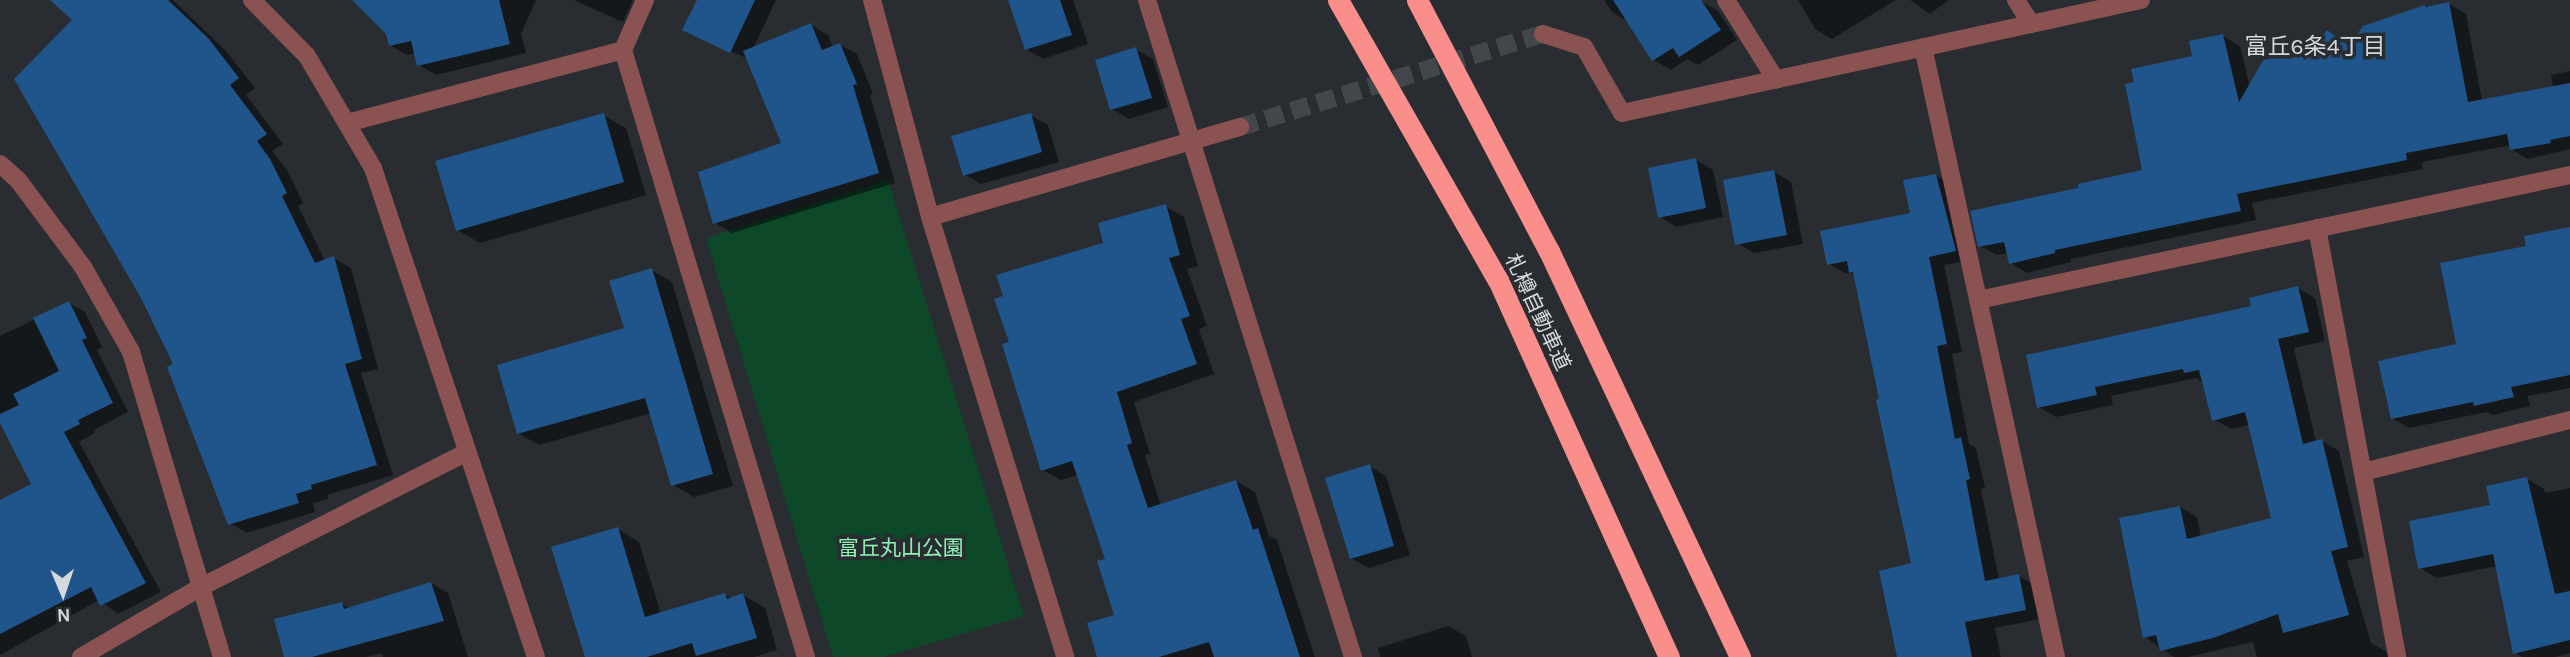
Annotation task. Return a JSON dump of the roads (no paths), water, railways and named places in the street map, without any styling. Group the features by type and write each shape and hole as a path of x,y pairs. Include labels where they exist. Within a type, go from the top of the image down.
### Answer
{"highway":[{"name":"札樽自動車道","path":"1338,0 1498,280 1669,657"},
{"name":"札樽自動車道","path":"1417,0 1549,251 1740,657"}],"street":[{"path":"252,0 307,56 373,168 536,657"},
{"path":"645,0 623,50 806,657"},
{"path":"872,0 930,217 1065,657"},
{"path":"1147,0 1353,657"},
{"path":"1726,0 1776,80"},
{"path":"2016,0 2031,24"},
{"path":"1543,34 1584,47 1622,113 2141,0"},
{"path":"1923,47 2056,657"},
{"path":"346,123 623,50"},
{"path":"930,217 1240,127"},
{"path":"0,164 18,180 83,267 131,352 222,657"},
{"path":"1979,300 2570,175"},
{"path":"2317,229 2397,657"},
{"path":"2363,472 2570,420"},
{"path":"81,657 201,587 467,452"}],"tunnel":[{"path":"1240,127 1543,34"}],"district":[{"name":"富丘6条4丁目","path":"2315,47"}],"park label":[{"name":"富丘丸山公園","path":"901,548"}]}
